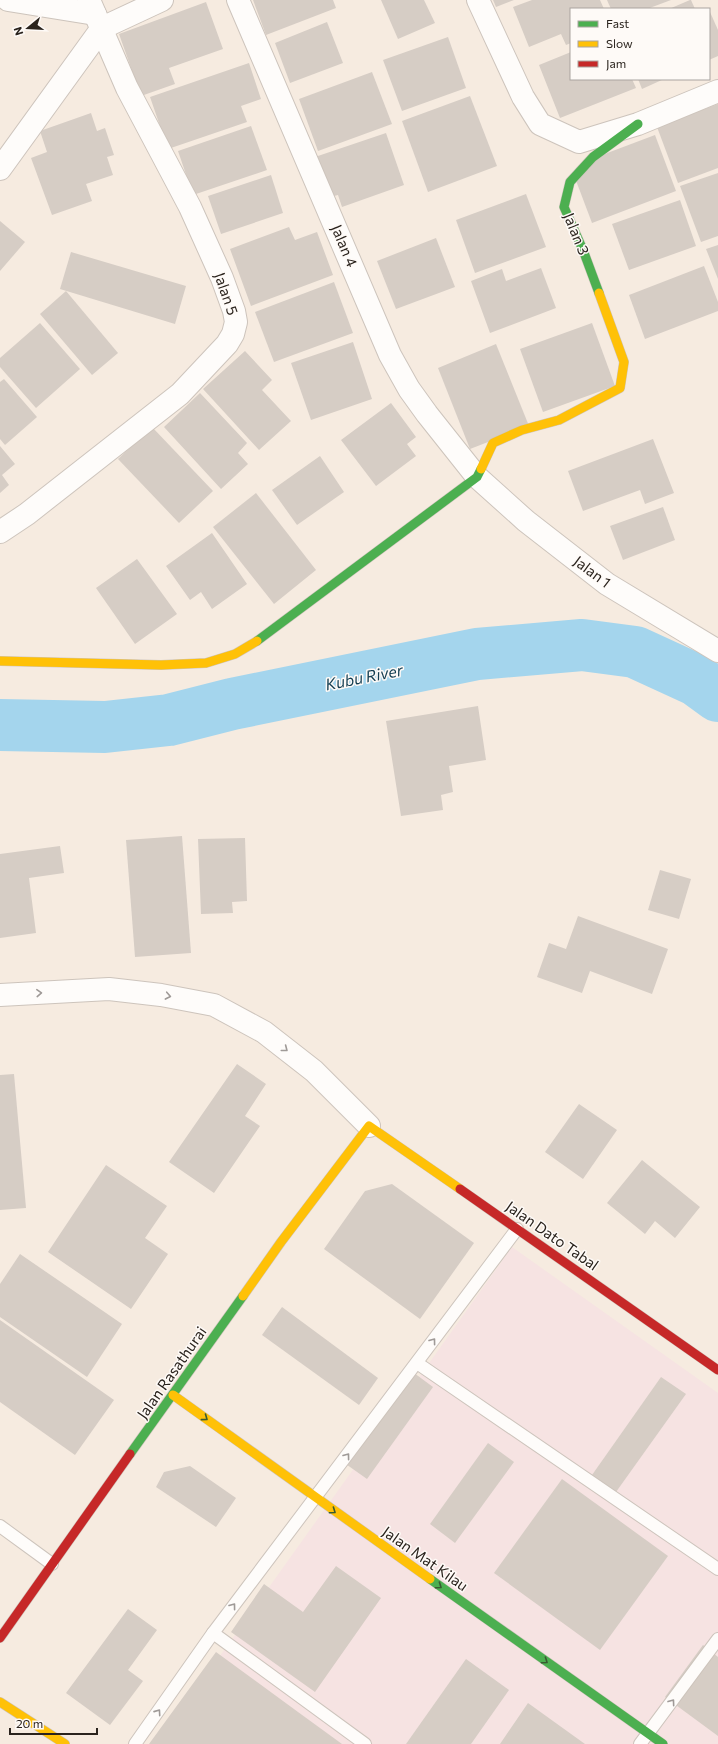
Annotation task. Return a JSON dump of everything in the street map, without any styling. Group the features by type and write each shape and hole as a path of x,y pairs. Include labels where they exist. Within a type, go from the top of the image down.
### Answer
{"street":[{"path":"8,0 95,14 162,0"},
{"name":"Jalan 4","path":"238,0 390,355 409,389 426,414 477,477"},
{"path":"478,0 523,97 540,124 579,142 638,124 718,91"},
{"path":"0,169 95,14"},
{"name":"Jalan 5","path":"0,532 27,514 180,394 227,344 233,334 236,322 234,311 222,278 190,207 127,88 95,14"},
{"name":"Jalan 3","path":"477,477 492,443 522,430 559,420 620,388 624,362 583,250 564,207 570,182 593,157 638,124"},
{"path":"0,661 161,665 206,663 235,654 259,640 477,477"},
{"name":"Jalan 1","path":"477,477 526,520 607,584 718,651"},
{"path":"0,995 109,989 161,994 214,1005 264,1032 314,1071 369,1126"},
{"name":"Jalan Dato Tabal","path":"369,1126 718,1370"},
{"name":"Jalan Rasathurai","path":"0,1638 281,1242 369,1126"},
{"name":"Jalan Mat Kilau","path":"173,1395 315,1498 662,1744"},
{"path":"0,1702 65,1744"}],"lane":[{"path":"135,1744 213,1633 517,1229"},
{"path":"417,1363 718,1569"},
{"path":"0,1526 52,1564"},
{"path":"213,1633 365,1744"},
{"path":"640,1744 718,1639"}],"shaded area":[{"path":"512,1247 718,1393 718,1744 157,1744"}],"building":[{"path":"253,0 333,0 336,8 266,35"},
{"path":"381,0 424,0 435,23 398,39"},
{"path":"493,0 514,0 496,7"},
{"path":"532,0 600,0 604,8 570,8 570,43 566,45 561,34 529,47 513,7"},
{"path":"607,0 671,0 650,8 611,8"},
{"path":"690,0 695,8 671,8"},
{"path":"206,2 223,49 169,68 175,84 141,96 119,34"},
{"path":"710,12 718,30 718,56 710,60"},
{"path":"327,22 343,63 290,83 275,43"},
{"path":"448,37 466,88 402,111 383,60"},
{"path":"570,52 570,80 632,80 636,88 560,118 539,65"},
{"path":"249,63 261,99 241,106 247,122 168,149 150,97"},
{"path":"372,72 392,124 318,151 299,99"},
{"path":"638,80 662,80 642,89"},
{"path":"470,96 497,166 428,192 402,121"},
{"path":"718,104 718,168 678,183 657,127"},
{"path":"91,113 97,131 105,128 114,155 107,157 113,175 86,184 92,201 52,215 31,158 47,152 40,131"},
{"path":"251,126 267,170 193,195 178,151"},
{"path":"386,133 404,185 342,207 338,195 326,198 312,158"},
{"path":"655,135 676,191 592,223 575,178 594,158"},
{"path":"718,173 718,236 701,242 680,186"},
{"path":"271,175 283,213 221,234 208,196"},
{"path":"526,194 546,247 475,273 456,220"},
{"path":"680,200 696,246 629,270 612,224"},
{"path":"0,221 25,242 0,271"},
{"path":"289,227 295,240 317,232 333,275 251,306 230,249"},
{"path":"436,238 455,287 396,309 377,261"},
{"path":"718,245 718,279 706,249"},
{"path":"71,252 186,286 175,324 60,289"},
{"path":"704,266 718,302 718,311 645,339 629,295"},
{"path":"541,268 556,308 490,333 471,281 502,269 506,281"},
{"path":"334,282 353,333 274,362 255,312"},
{"path":"66,291 118,353 92,375 40,314"},
{"path":"40,323 80,369 36,408 0,367 0,358"},
{"path":"592,323 615,386 543,412 520,349"},
{"path":"353,342 372,399 311,420 291,363"},
{"path":"496,344 529,426 470,449 438,368"},
{"path":"245,351 272,380 262,390 291,421 259,450 203,389"},
{"path":"4,379 37,417 5,445 0,439 0,382"},
{"path":"200,393 247,443 238,453 248,464 221,489 164,427"},
{"path":"391,403 416,437 407,444 416,456 376,486 341,440"},
{"path":"152,427 213,491 179,523 118,459"},
{"path":"653,439 674,493 645,504 640,490 583,511 568,471"},
{"path":"0,446 15,464 2,475 9,485 0,493"},
{"path":"320,456 344,492 297,525 272,490"},
{"path":"256,493 316,570 274,604 213,527"},
{"path":"663,507 675,540 623,560 610,526"},
{"path":"212,533 247,584 212,609 201,592 190,600 166,566"},
{"path":"137,559 177,614 135,644 96,588"},
{"path":"478,706 486,760 449,766 453,792 441,795 443,810 401,816 386,721"},
{"path":"182,836 191,953 135,957 126,840"},
{"path":"245,838 247,901 232,902 233,913 201,914 198,839"},
{"path":"60,846 64,873 29,878 36,933 0,938 0,854"},
{"path":"660,870 691,879 679,919 648,910"},
{"path":"578,916 668,949 652,994 590,971 582,993 537,977 549,943 566,949"},
{"path":"237,1064 266,1084 245,1116 260,1126 214,1193 169,1162"},
{"path":"14,1074 26,1208 0,1210 0,1075"},
{"path":"579,1104 617,1130 583,1179 545,1152"},
{"path":"642,1160 700,1207 675,1238 655,1221 645,1234 607,1203"},
{"path":"106,1165 167,1206 145,1238 168,1254 131,1309 48,1252"},
{"path":"392,1184 474,1243 420,1319 324,1249 365,1191"},
{"path":"20,1254 122,1324 87,1377 0,1317 0,1284"},
{"path":"282,1307 378,1378 359,1405 262,1335"},
{"path":"0,1320 114,1400 75,1455 0,1402"},
{"path":"410,1370 433,1387 367,1479 343,1462"},
{"path":"661,1377 686,1394 616,1492 592,1475"},
{"path":"488,1443 514,1462 455,1543 430,1524"},
{"path":"190,1466 236,1498 216,1527 156,1487 164,1472"},
{"path":"562,1479 668,1556 600,1650 494,1573"},
{"path":"336,1566 381,1598 315,1692 231,1632 264,1584 303,1612"},
{"path":"128,1609 157,1630 128,1670 143,1681 110,1725 66,1693"},
{"path":"703,1645 718,1657 718,1736 665,1697"},
{"path":"216,1652 298,1712 342,1744 149,1744"},
{"path":"466,1659 509,1690 471,1744 406,1744"},
{"path":"528,1703 553,1721 585,1744 500,1744"}],"waterway":[{"name":"Kubu River","path":"0,725 105,727 169,720 232,704 477,654 582,645 635,652 696,680 718,696"}],"traffic: fast":[{"path":"599,293 583,250 564,207 570,182 593,157 638,124"},
{"path":"257,641 477,477 481,469"},
{"path":"130,1454 243,1296"},
{"path":"430,1579 663,1744"}],"traffic: slow":[{"path":"481,469 493,443 522,430 559,420 620,388 624,362 599,293"},
{"path":"0,661 161,665 206,663 235,654 257,641"},
{"path":"243,1296 281,1242 369,1126 460,1189"},
{"path":"173,1395 430,1579"},
{"path":"0,1702 65,1744"}],"traffic: jam":[{"path":"460,1189 718,1370"},
{"path":"0,1638 130,1454"}]}
